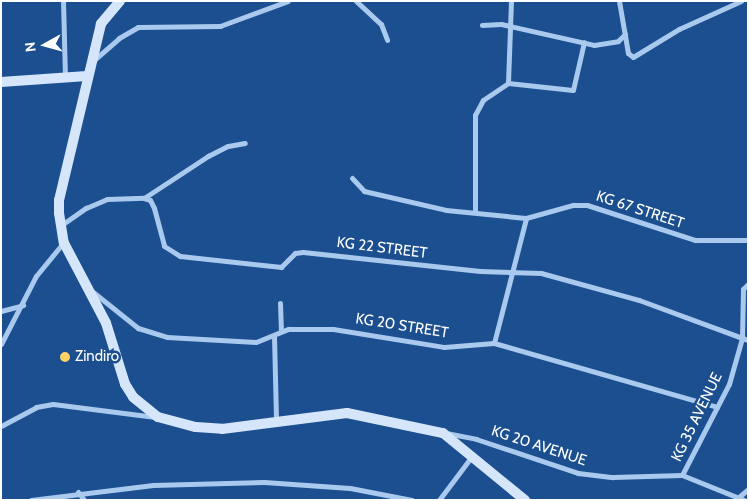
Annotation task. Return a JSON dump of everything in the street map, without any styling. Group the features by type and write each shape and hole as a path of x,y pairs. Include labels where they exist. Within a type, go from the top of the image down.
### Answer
{"main road":[{"path":"120,1 101,24 90,64 59,200 60,226 64,242 91,290 106,324 125,384 144,408 158,417 175,424 222,428 276,420 347,413 443,433 525,500"},
{"path":"1,82 87,76"}],"street":[{"path":"63,1 65,77"},
{"path":"90,64 119,38 138,27 220,26 288,1"},
{"path":"356,1 381,24 387,40"},
{"path":"508,83 511,1"},
{"path":"619,1 628,53 633,57 679,29 741,1"},
{"path":"482,25 509,26 584,42 606,44 618,40 625,34"},
{"path":"474,212 475,115 483,100 508,83 573,90 584,42"},
{"path":"60,226 86,208 107,199 144,198 208,156 228,146 245,142"},
{"name":"KG 67 STREET","path":"352,178 364,191 446,210 526,218 573,205 587,205 690,239 748,240"},
{"name":"KG 22 STREET","path":"144,198 150,200 154,208 164,246 180,256 281,267 295,253 303,252 480,271 554,276 639,300 745,339"},
{"path":"494,342 514,272 526,218"},
{"path":"1,344 24,305 36,276 64,242"},
{"name":"KG 35 AVENUE","path":"682,475 729,384 745,339 743,289 748,284"},
{"path":"91,290 138,328 167,337 256,342 274,336 281,331 280,303"},
{"path":"1,311 24,305"},
{"name":"KG 20 STREET","path":"281,331 342,329 444,347 494,342 717,407"},
{"path":"274,336 276,420"},
{"path":"1,426 36,407 54,404 158,417"},
{"name":"KG 20 AVENUE","path":"443,433 476,439 578,473 612,477 682,475 742,498"},
{"path":"439,500 472,456"},
{"path":"31,500 78,492 153,485 280,482 350,488 412,500"},
{"path":"742,498 748,489"},
{"path":"78,492 84,500"}],"place":[{"name":"Zindiro","path":"65,357"}]}
